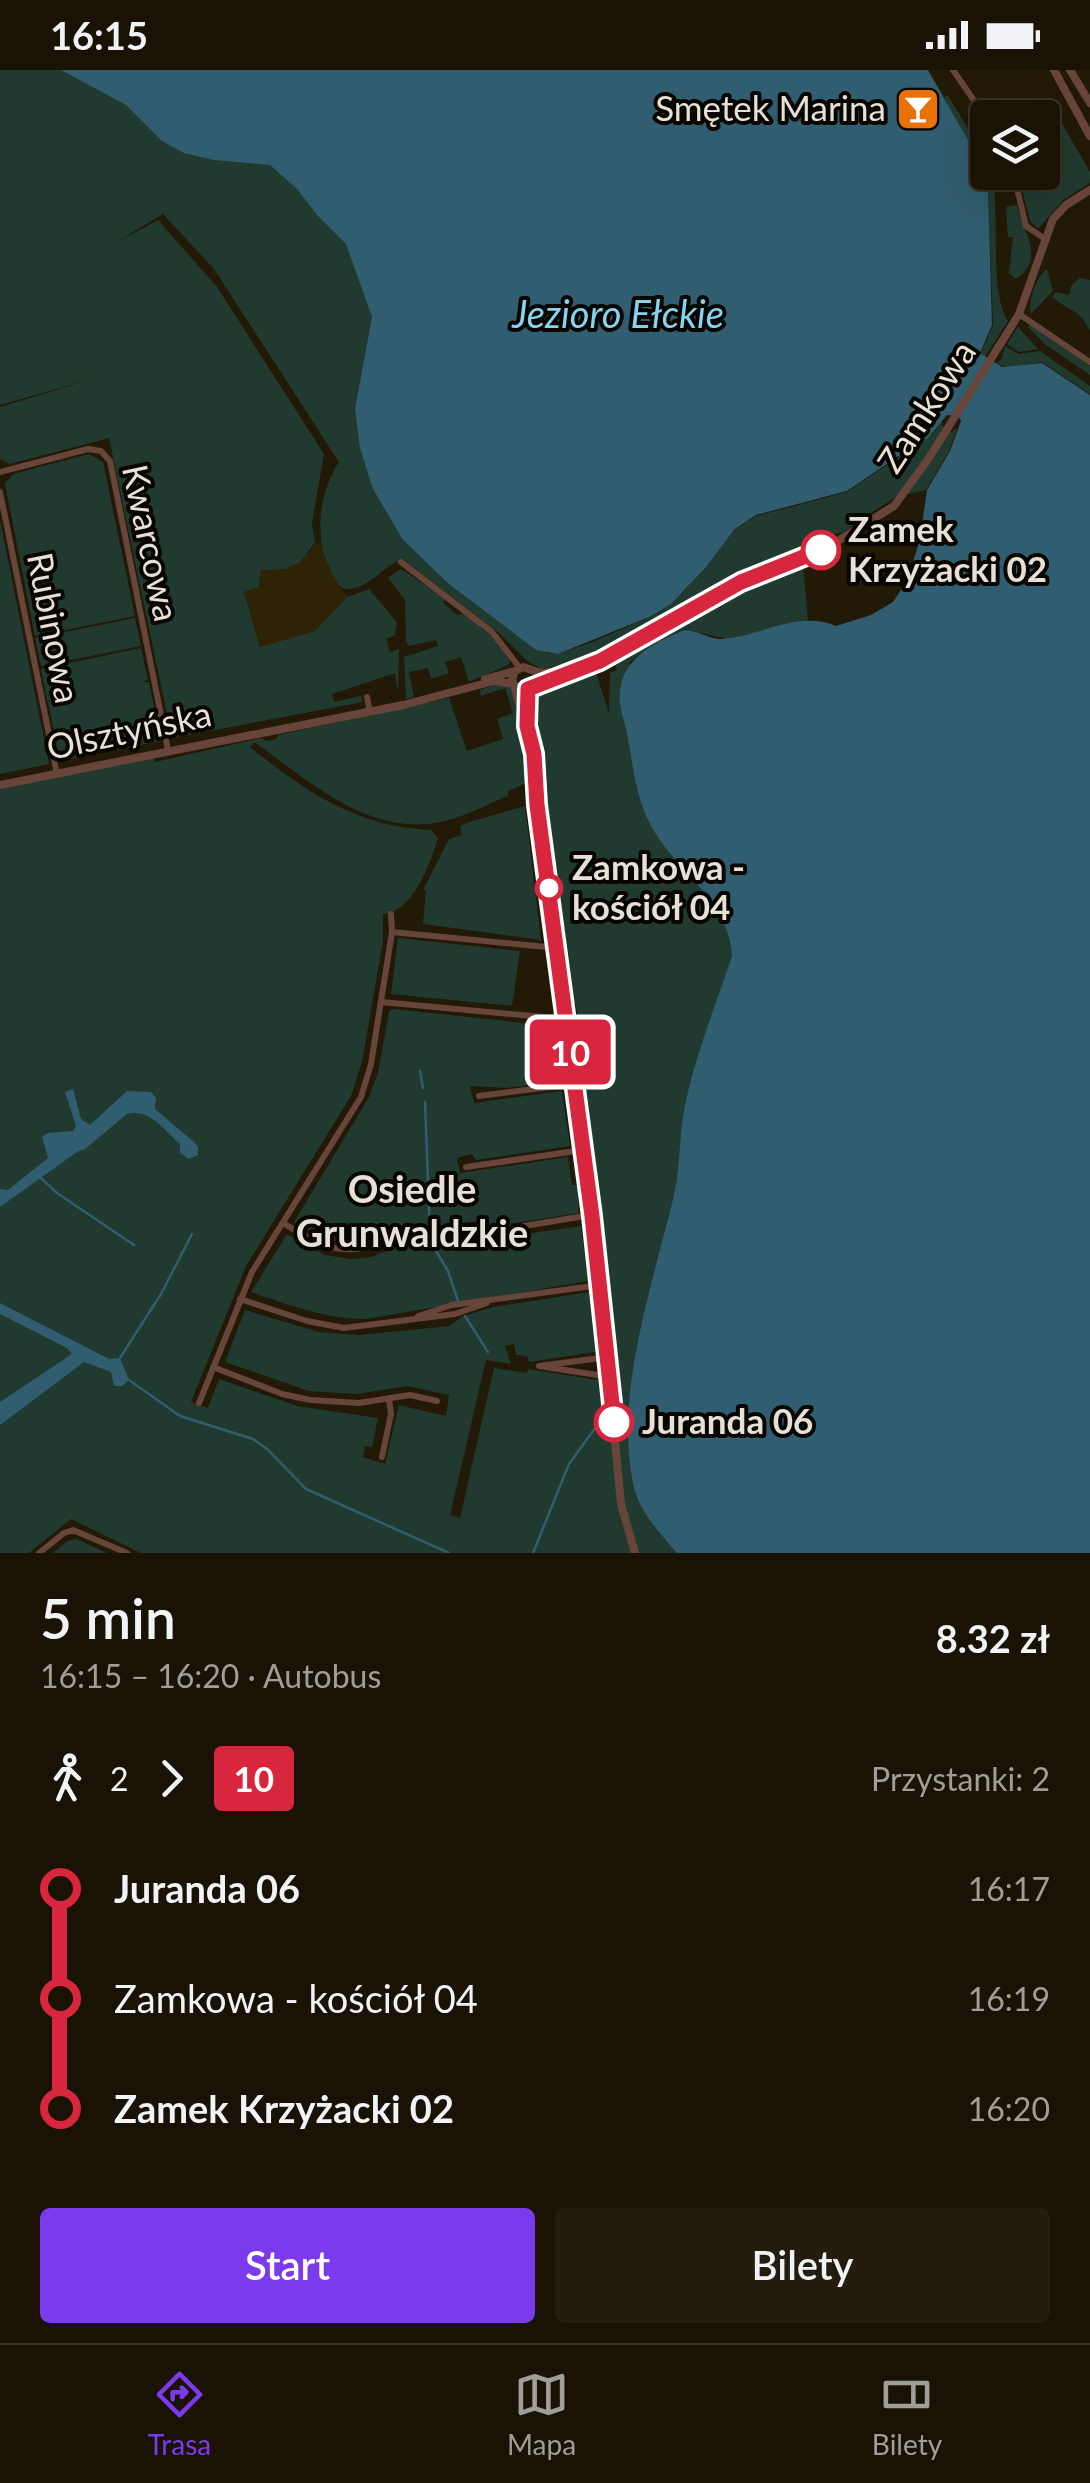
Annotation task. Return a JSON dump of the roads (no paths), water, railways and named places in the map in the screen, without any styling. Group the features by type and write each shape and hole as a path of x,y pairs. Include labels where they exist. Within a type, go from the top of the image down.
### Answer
{"street":[{"path":"954,70 974,100"},
{"path":"1054,70 1090,136"},
{"path":"1070,70 1090,103"},
{"path":"1017,190 1026,226 1045,239"},
{"name":"Zamkowa","path":"530,687 580,669 741,582 802,559 880,517 903,496 1019,314 1056,214 1090,190"},
{"path":"1019,314 1090,362"},
{"name":"Kwarcowa","path":"0,472 88,449 101,450 110,462 168,750"},
{"name":"Rubinowa","path":"0,492 57,774"},
{"path":"402,562 492,632 517,669 514,685 534,754 537,805 592,1216 621,1504 634,1553"},
{"path":"464,690 517,669 533,672 527,726"},
{"name":"Zamkowa","path":"533,672 580,669"},
{"path":"367,696 370,712 494,681 530,687"},
{"name":"Olsztyńska","path":"0,785 168,750 270,735 370,712"},
{"path":"199,1403 240,1299 356,1107 372,1064 392,932 390,914"},
{"path":"392,932 557,948"},
{"path":"381,1002 566,1019"},
{"path":"479,1096 574,1084"},
{"path":"466,1167 583,1150"},
{"path":"469,1234 592,1216"},
{"path":"283,1223 319,1244 342,1250 367,1248 396,1238"},
{"path":"240,1299 307,1321 344,1328 412,1318 452,1305 600,1285"},
{"path":"608,1356 539,1366 610,1377"},
{"path":"213,1367 282,1394 310,1400 360,1403 410,1395 437,1401"},
{"path":"382,1456 391,1414 388,1399"},
{"path":"40,1553 73,1530 126,1553"}],"water":[{"name":"Jezioro Ełckie","path":"61,70 928,70 970,144 970,190 988,190 992,325 980,353 1002,367 1042,363 1090,395 1090,1553 677,1553 642,1508 629,1456 631,1382 675,1189 687,1095 732,956 722,918 659,839 644,811 620,689 638,656 684,630 723,639 794,622 836,626 871,615 893,602 907,581 920,539 927,490 950,451 961,421 958,416 947,415 919,448 906,451 847,491 756,515 735,529 671,604 649,617 558,654 536,650 449,584 403,540 373,489 360,448 355,408 372,317 346,244 270,165 184,153 162,141 126,105"},
{"path":"73,1089 81,1119 90,1125 127,1091 151,1092 156,1098 155,1109 194,1142 198,1155 189,1159 180,1153 180,1144 149,1117 127,1114 85,1149 0,1207 0,1189 8,1190 48,1158 42,1137 73,1131 76,1126 65,1092"},
{"path":"0,1303 109,1359 120,1358 129,1380 114,1386 111,1372 84,1362 0,1425 0,1402 72,1354 0,1314"}],"waterway":[{"path":"420,1071 423,1088"},
{"path":"425,1102 430,1235"},
{"path":"41,1178 134,1245"},
{"path":"120,1358 161,1294 192,1234"},
{"path":"432,1244 448,1271 458,1301"},
{"path":"465,1316 488,1352"},
{"path":"129,1380 180,1416 253,1439 306,1489 449,1553"},
{"path":"533,1553 569,1464 606,1413"}],"place":[{"name":"Smętek Marina","path":"918,109"},
{"name":"Zamek Krzyżacki 02","path":"821,550"},
{"name":"Zamkowa - kościół 04","path":"549,888"},
{"name":"Juranda 06","path":"614,1422"}],"district":[{"name":"Osiedle Grunwaldzkie","path":"412,1212"}]}
